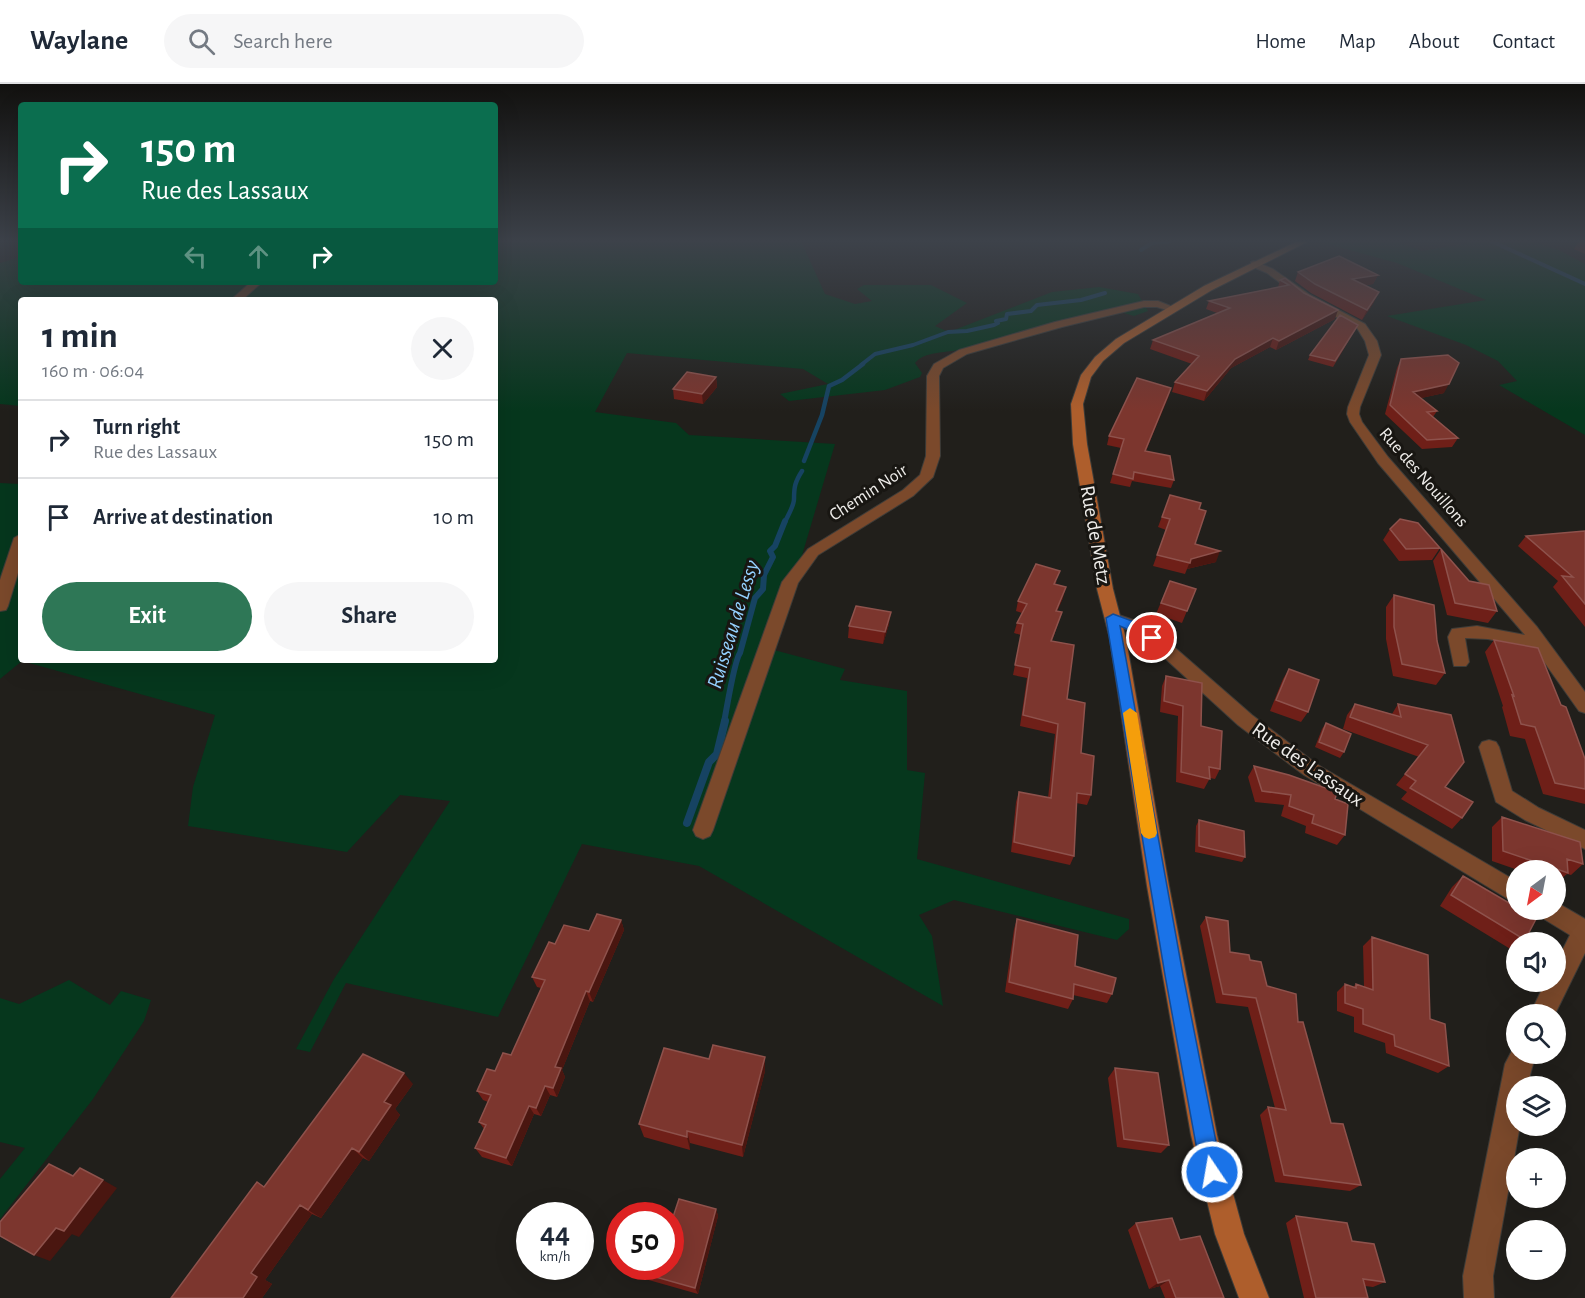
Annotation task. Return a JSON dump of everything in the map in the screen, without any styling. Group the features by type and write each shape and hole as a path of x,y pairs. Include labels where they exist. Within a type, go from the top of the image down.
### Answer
{"main road":[{"name":"Rue de Metz","path":"1193,298 1107,351 1084,377 1077,416 1105,589 1113,618 1174,975 1208,1156 1228,1228 1254,1298"}],"street":[{"name":"Rue des Nouillons","path":"1307,298 1351,320 1367,333 1375,355 1357,398 1353,414 1356,422 1383,460 1496,588 1585,706"},
{"name":"Chemin Noir","path":"703,830 790,582 813,552 908,493 926,477 933,456 933,376 938,366 963,352 1059,324 1144,304 1158,304 1173,309"},
{"path":"0,606 18,548"},
{"name":"Rue des Lassaux","path":"1113,618 1139,628 1245,720 1311,770 1506,886"},
{"path":"1460,662 1456,637 1462,632 1484,633 1541,645"},
{"path":"1489,747 1503,796 1532,814 1585,840"},
{"path":"1547,1004 1584,930 1566,920"},
{"path":"1479,1298 1478,1276 1518,1064"}],"green space":[{"path":"0,298 18,298 18,406 0,404"},
{"path":"498,298 836,298 855,304 872,301 868,298 956,298 967,303 935,326 949,332 1037,298 1140,298 1148,311 1134,316 1110,309 996,341 930,354 915,363 922,373 920,377 885,390 789,401 780,394 828,384 803,369 627,353 595,412 676,423 689,435 835,444 774,650 845,669 840,680 907,691 907,770 925,773 917,859 1129,919 1129,929 1117,940 954,900 919,915 932,936 943,1006 699,866 582,844 498,1017 346,983 310,1052 296,1049 334,979 450,801 400,795 347,852 188,826 193,787 215,715 29,663 498,663"},
{"path":"1480,298 1585,298 1585,435 1499,385 1517,381 1498,361 1466,345 1387,316 1486,300"},
{"path":"0,483 18,484 20,663 0,679"},
{"path":"69,980 110,1005 121,991 151,1000 144,1021 93,1099 0,1219 0,1179 25,1148 0,1142 0,998 19,1004"}],"building":[{"path":"1226,298 1313,298 1338,310 1279,341 1273,338 1235,359 1207,391 1175,382 1199,356 1153,340 1230,308 1209,301"},
{"path":"1342,298 1375,298 1367,310"},
{"path":"1340,315 1358,325 1335,361 1310,355"},
{"path":"1448,355 1459,363 1449,384 1413,392 1437,411 1427,412 1458,438 1427,440 1390,405 1401,359"},
{"path":"687,372 716,377 702,394 673,389"},
{"path":"1137,378 1171,388 1145,451 1170,456 1174,480 1134,472 1133,479 1113,474 1124,439 1109,436"},
{"path":"1170,495 1201,503 1199,509 1206,511 1195,544 1220,551 1191,559 1190,563 1157,555 1170,519 1162,517"},
{"path":"1400,519 1418,523 1440,548 1406,549 1390,529"},
{"path":"1585,531 1585,604 1562,576 1573,577 1526,536"},
{"path":"1441,549 1469,581 1489,585 1497,611 1455,603"},
{"path":"1036,564 1060,571 1054,584 1066,587 1056,611 1062,612 1051,641 1074,645 1067,699 1085,703 1081,753 1094,756 1091,795 1077,793 1074,856 1014,842 1019,792 1051,798 1058,724 1023,715 1030,668 1015,665 1023,624 1017,623 1027,604 1018,601"},
{"path":"1170,581 1196,589 1187,611 1161,603"},
{"path":"1394,595 1434,605 1437,641 1445,673 1402,664 1394,627"},
{"path":"856,606 891,612 885,632 849,626"},
{"path":"1494,640 1538,648 1561,705 1566,707 1585,759 1585,789 1555,783 1535,727 1521,724 1512,695 1514,696"},
{"path":"1289,669 1319,680 1308,712 1276,700"},
{"path":"1166,676 1202,683 1201,726 1222,731 1220,769 1209,767 1210,779 1181,772 1183,706 1164,701"},
{"path":"1355,704 1401,717 1398,704 1451,715 1464,762 1445,787 1473,802 1462,818 1410,788 1416,781 1405,774 1428,745 1350,717"},
{"path":"1326,723 1351,734 1344,752 1319,742"},
{"path":"1254,766 1289,775 1337,792 1335,799 1348,804 1345,835 1312,823 1314,815 1289,806 1291,795 1262,791"},
{"path":"1502,817 1580,842 1583,864 1567,859 1568,873 1566,872 1566,860 1530,860 1503,851"},
{"path":"1199,820 1244,831 1245,857 1199,846"},
{"path":"1463,876 1506,901 1506,920 1535,920 1529,932 1512,932 1451,895"},
{"path":"597,914 621,920 589,992 586,991 555,1067 561,1068 553,1088 545,1086 536,1108 529,1106 506,1158 475,1148 486,1125 479,1122 491,1095 477,1091 487,1069 495,1071 503,1053 511,1055 545,980 532,977 549,942 555,944 564,925 589,931"},
{"path":"1206,917 1228,921 1230,952 1249,955 1250,960 1261,962 1267,986 1296,994 1298,1022 1303,1022 1331,1123 1343,1124 1361,1185 1284,1175 1268,1107 1286,1110 1256,998 1223,994"},
{"path":"1017,919 1078,935 1075,966 1116,978 1112,994 1074,984 1073,999 1009,982"},
{"path":"1372,937 1428,955 1430,1019 1445,1024 1449,1066 1395,1046 1394,1035 1363,1024 1363,1009 1345,1003 1345,984 1356,988 1356,984 1373,990"},
{"path":"713,1045 765,1057 742,1145 687,1131 687,1137 639,1124 664,1048 709,1059"},
{"path":"363,1054 404,1073 384,1102 391,1105 359,1152 352,1148 308,1210 300,1205 251,1273 257,1277 243,1298 171,1298 257,1182 264,1187"},
{"path":"1115,1068 1158,1073 1169,1145 1124,1139"},
{"path":"49,1164 73,1176 80,1168 103,1180 64,1231 56,1228 34,1255 0,1236 0,1222"},
{"path":"679,1199 716,1209 695,1288 666,1280 684,1280 684,1202 678,1202"},
{"path":"1296,1216 1347,1223 1352,1241 1374,1244 1385,1282 1363,1279 1368,1298 1316,1298"},
{"path":"1172,1218 1180,1240 1200,1236 1224,1298 1176,1298 1169,1280 1158,1283 1136,1223"}],"waterway":[{"name":"Ruisseau de Lessy","path":"861,365 875,354 913,345 948,332 967,331 994,325 998,323 996,321 1006,319 1007,314 1031,311 1037,305 1089,298"},
{"name":"Ruisseau de Lessy","path":"804,461 822,415 829,386 842,380 863,364"},
{"name":"Ruisseau de Lessy","path":"785,522 793,505 795,485 802,471"},
{"name":"Ruisseau de Lessy","path":"724,722 735,665 755,598 763,589 764,575 773,557 770,551 775,546 785,521"},
{"name":"Ruisseau de Lessy","path":"687,823 709,762 717,754 725,721"}],"slow traffic":[{"path":"1130,713 1149,833"}],"route":[{"path":"1152,638 1139,628 1113,618 1174,975 1212,1172"}]}
